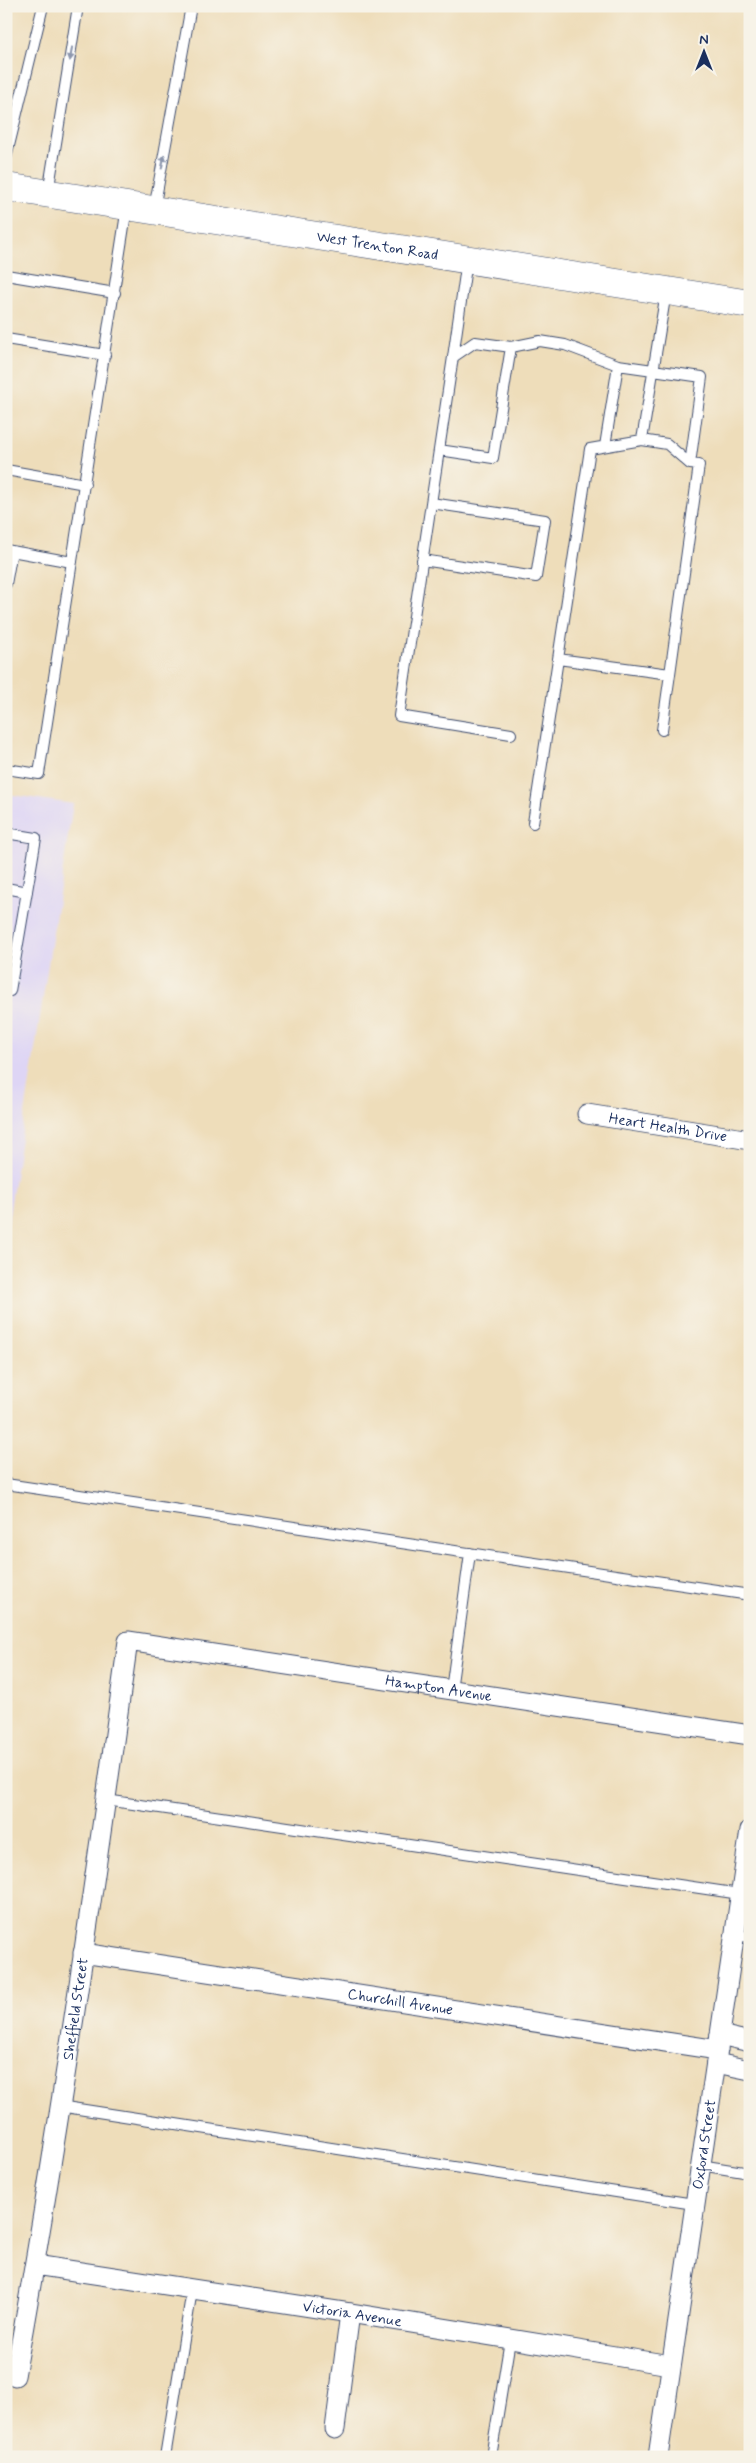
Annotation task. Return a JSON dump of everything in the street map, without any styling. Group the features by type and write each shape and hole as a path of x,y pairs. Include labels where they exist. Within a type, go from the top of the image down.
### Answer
{"main road":[{"name":"West Trenton Road","path":"6,187 750,304"}],"street":[{"name":"Heart Health Drive","path":"587,1114 750,1140"},
{"name":"Hampton Avenue","path":"128,1641 750,1735"},
{"name":"Sheffield Street","path":"15,2376 35,2265 83,1954 128,1641"},
{"name":"Oxford Street","path":"658,2457 670,2365 718,2049 742,1936 740,1894 750,1830"},
{"name":"Churchill Avenue","path":"83,1954 718,2049 750,2042"},
{"name":"Churchill Avenue","path":"718,2049 750,2070"},
{"name":"Victoria Avenue","path":"35,2265 192,2290 350,2312 670,2365"},
{"path":"335,2429 350,2312"}],"lane":[{"path":"6,158 43,6"},
{"path":"48,193 78,6"},
{"path":"154,210 191,6"},
{"path":"6,769 39,774 127,206"},
{"path":"467,259 399,716 511,734"},
{"path":"6,275 115,293"},
{"path":"642,440 666,291"},
{"path":"6,339 105,355"},
{"path":"453,357 475,342 511,348 540,341 565,344 618,365 702,377 690,464"},
{"path":"439,450 493,458 511,348"},
{"path":"605,446 618,365"},
{"path":"534,823 590,449 642,440 668,444 690,464 698,465 662,730"},
{"path":"6,470 85,484"},
{"path":"422,560 536,577 545,520 431,503"},
{"path":"6,584 9,551 72,562"},
{"path":"558,659 670,674"},
{"path":"6,833 36,838 10,991"},
{"path":"6,888 27,892"},
{"path":"6,944 17,946"},
{"path":"6,1484 750,1595"},
{"path":"451,1690 470,1553"},
{"path":"106,1800 740,1894"},
{"path":"59,2106 694,2204"},
{"path":"700,2165 750,2173"},
{"path":"165,2457 192,2290"},
{"path":"491,2457 510,2340"}],"shaded area":[{"path":"6,794 73,804 6,1235"}]}
